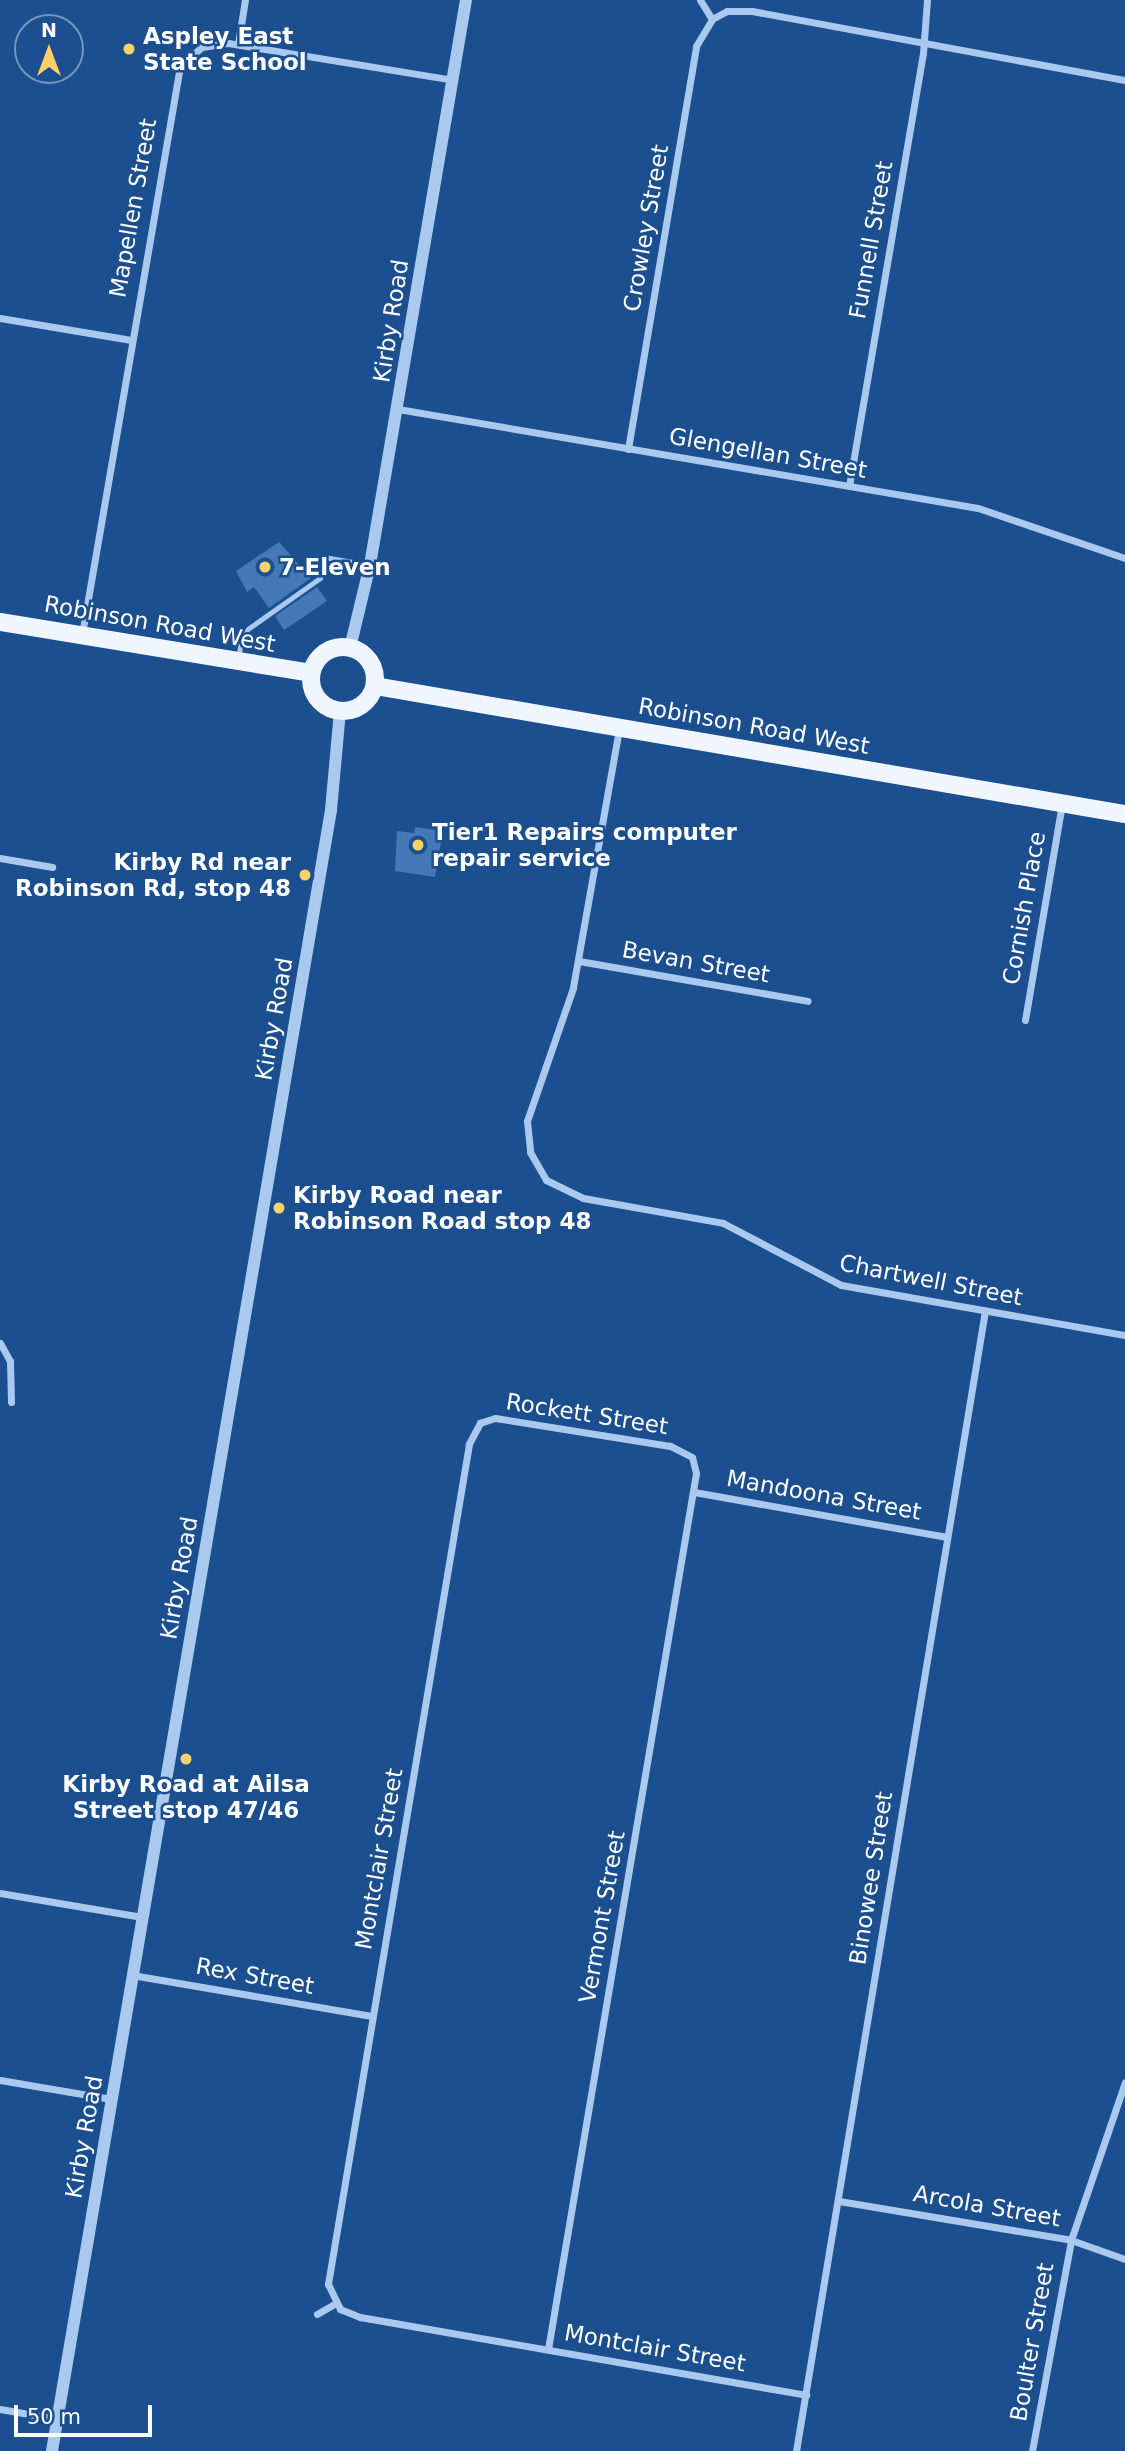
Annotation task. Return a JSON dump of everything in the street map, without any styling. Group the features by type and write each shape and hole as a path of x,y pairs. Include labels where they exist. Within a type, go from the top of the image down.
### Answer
{"main road":[{"name":"Robinson Road West","path":"0,622 311,673"},
{"path":"350,648 369,660 375,686 365,704 340,711 330,709 314,694 311,673 325,652 350,648"},
{"name":"Robinson Road West","path":"375,686 1125,814"}],"street":[{"path":"237,44 245,0"},
{"name":"Kirby Road","path":"350,648 370,565 398,409 466,0"},
{"path":"701,0 712,19 727,11 751,11 1125,80"},
{"name":"Funnell Street","path":"849,486 927,0"},
{"name":"Crowley Street","path":"628,449 696,46 712,19"},
{"name":"Mapellen Street","path":"82,636 177,73 185,60 202,47 237,44 453,80"},
{"path":"0,318 131,340"},
{"name":"Glengellan Street","path":"398,409 1000,513 1125,558"},
{"name":"Kirby Road","path":"52,2451 331,810 340,711"},
{"name":"Chartwell Street","path":"619,728 579,961 526,1129 530,1152 546,1180 583,1198 723,1223 841,1285 1125,1335"},
{"name":"Cornish Place","path":"1025,1020 1062,803"},
{"path":"0,858 52,867"},
{"name":"Bevan Street","path":"579,961 808,1001"},
{"name":"Binowee Street","path":"796,2451 985,1311"},
{"path":"0,1343 10,1361 11,1402"},
{"name":"Rockett Street","path":"480,1423 509,1419 680,1449 694,1461 694,1492"},
{"name":"Montclair Street","path":"480,1423 469,1444 328,2272 335,2303 360,2317 806,2395"},
{"name":"Mandoona Street","path":"694,1492 947,1536"},
{"name":"Vermont Street","path":"548,2349 694,1492"},
{"path":"0,1893 142,1917"},
{"name":"Rex Street","path":"132,1975 372,2016"},
{"path":"0,2080 111,2099"},
{"name":"Boulter Street","path":"1032,2451 1071,2240 1125,2082"},
{"name":"Arcola Street","path":"839,2201 1071,2240 1125,2259"},
{"path":"317,2314 335,2303"},
{"path":"0,2409 57,2419"}],"lane":[{"path":"237,662 242,633 320,578 324,557 370,565"}],"building":[{"path":"279,542 311,578 269,608 254,587 247,592 236,571"},
{"path":"317,587 327,601 284,630 275,616"},
{"name":"Tier1 Repairs computer repair service","path":"415,827 443,831 435,877 395,871 397,831 414,833"}],"place":[{"name":"Aspley East State School","path":"129,49"},
{"name":"7-Eleven","path":"265,567"},
{"name":"Tier1 Repairs computer repair service","path":"418,845"},
{"name":"Kirby Rd near Robinson Rd, stop 48","path":"305,875"},
{"name":"Kirby Road near Robinson Road stop 48","path":"279,1208"},
{"name":"Kirby Road at Ailsa Street stop 47/46","path":"186,1759"}]}
